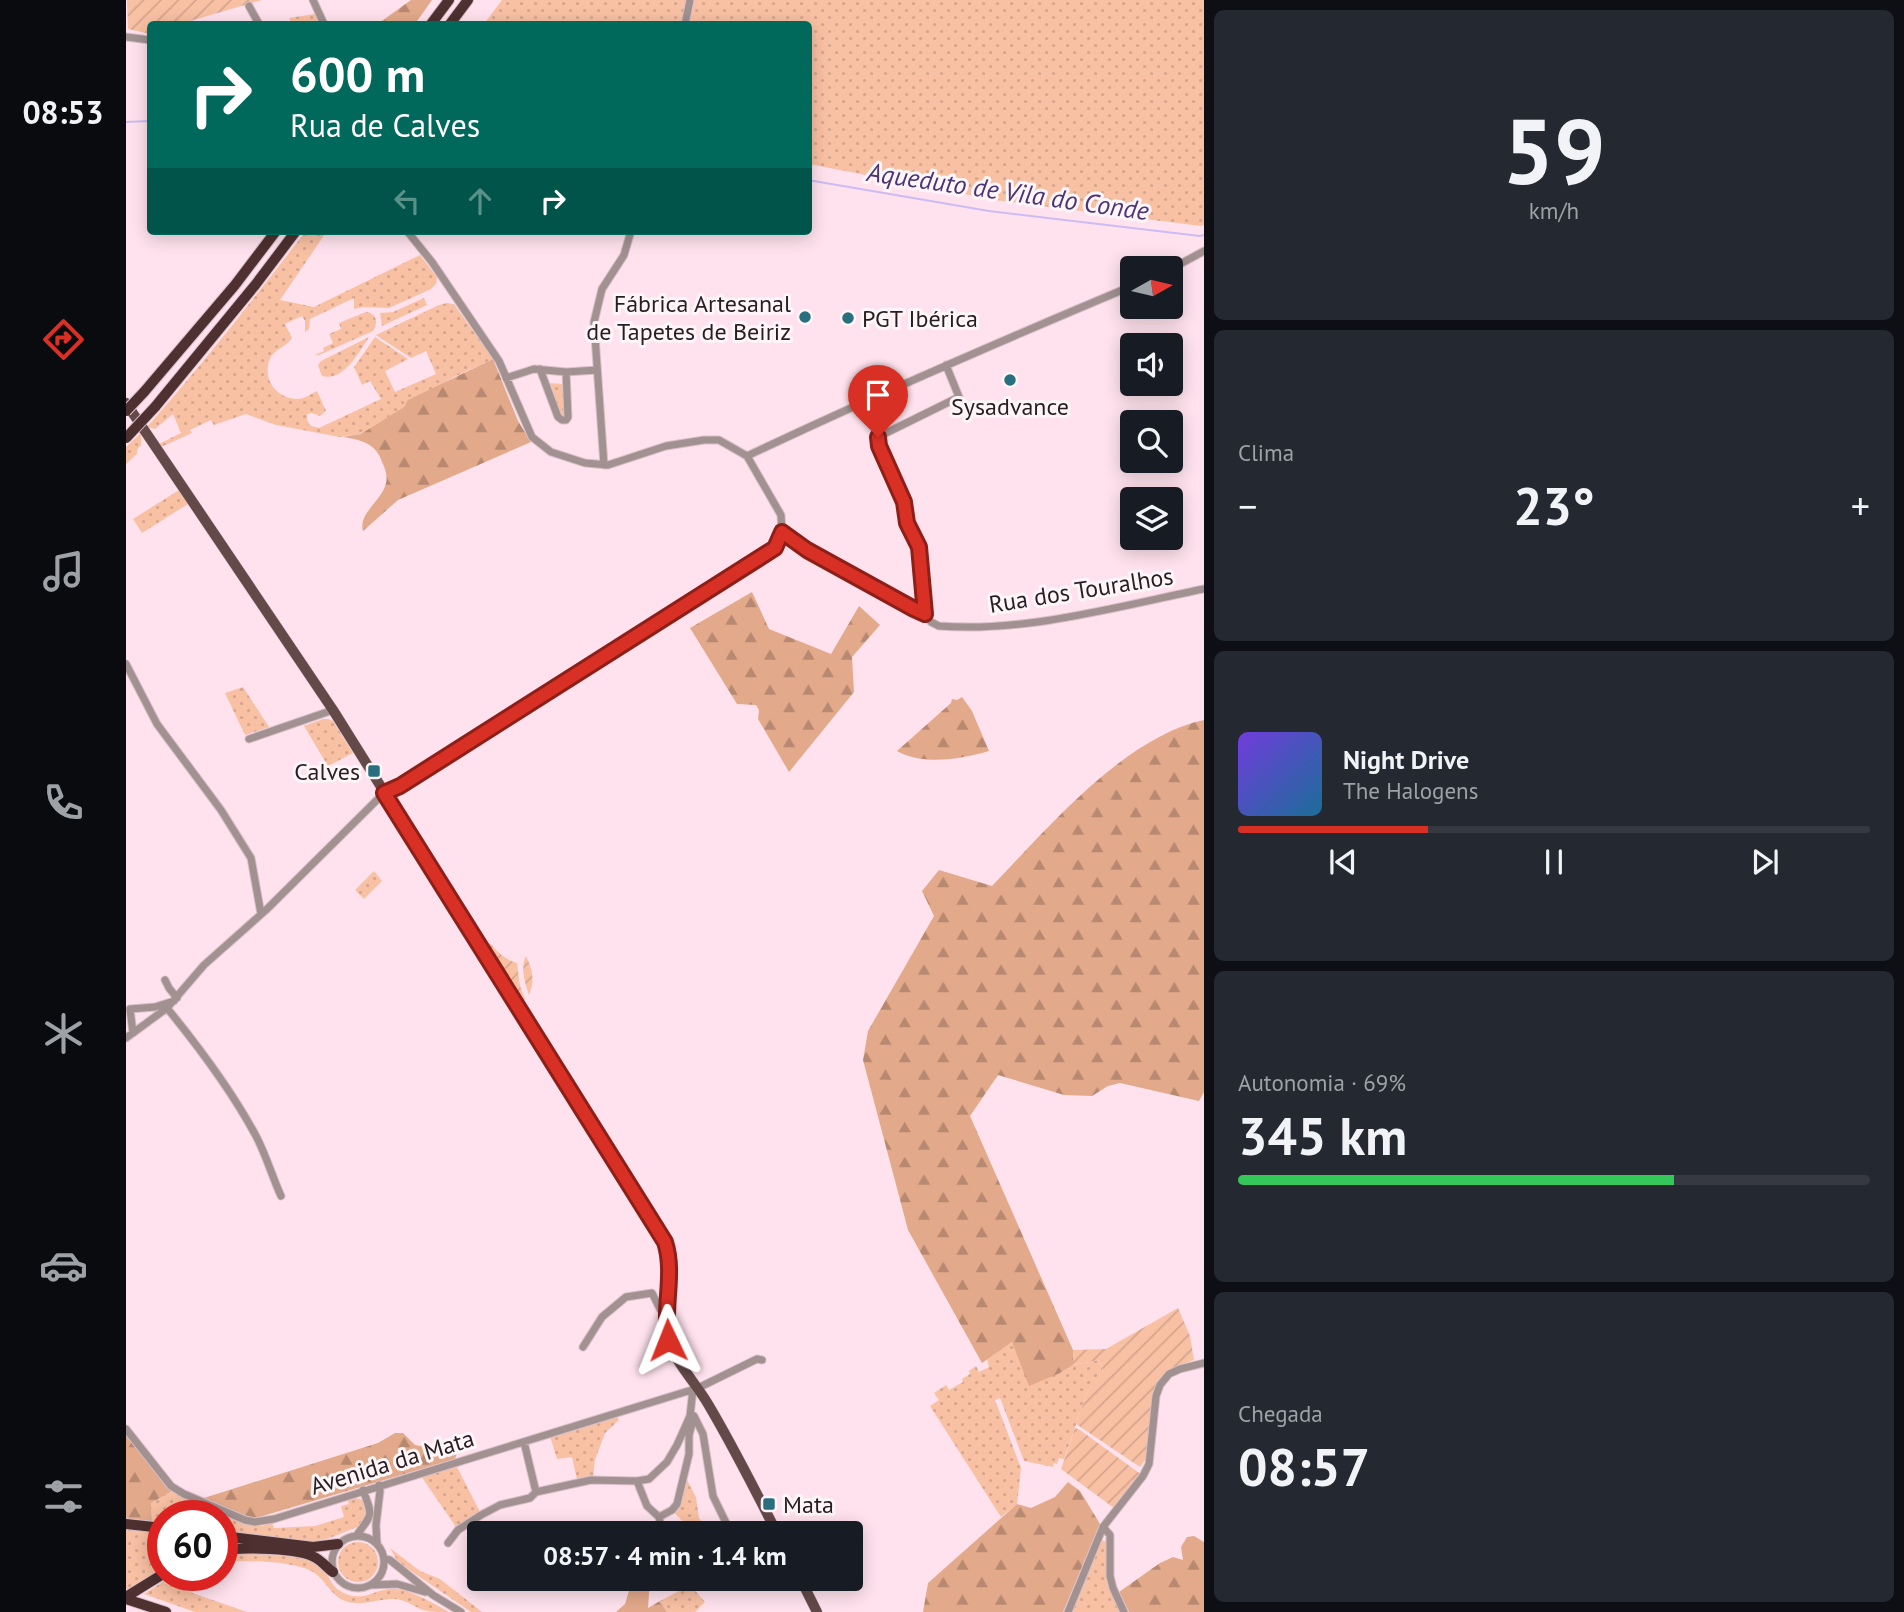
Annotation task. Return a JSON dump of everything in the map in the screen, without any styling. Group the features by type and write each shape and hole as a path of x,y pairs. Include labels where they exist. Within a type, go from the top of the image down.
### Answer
{"highway":[{"path":"433,21 449,0"},
{"path":"452,21 468,0"},
{"path":"126,411 235,285 273,235"},
{"path":"126,438 155,407 293,235"},
{"path":"126,1524 147,1526"},
{"path":"238,1538 313,1547 338,1544"},
{"path":"238,1549 306,1554 318,1559 333,1572"},
{"path":"126,1598 147,1584"},
{"path":"126,1598 166,1612"}],"main road":[{"path":"126,402 333,710 660,1233 669,1253 666,1314 668,1340 732,1446 771,1521"},
{"path":"806,1591 817,1612"}],"street":[{"path":"313,0 323,21"},
{"path":"686,21 690,0"},
{"path":"249,6 257,21"},
{"path":"126,47 130,38"},
{"path":"130,1035 167,1008 204,965 261,914 384,793 400,786 775,548 782,532 780,515 747,456 719,440 666,446 604,465 585,463 551,452 532,437 499,361 432,262 410,235"},
{"path":"604,465 594,322 602,289 624,256 630,235"},
{"path":"1183,262 1204,251"},
{"path":"747,456 946,365 1120,291"},
{"path":"925,614 919,547 907,523 904,502 879,446 878,437 958,397 946,365"},
{"path":"506,378 534,369 566,372 597,370"},
{"path":"540,369 558,417 562,420 566,420 568,416 566,372"},
{"name":"Rua dos Touralhos","path":"782,532 807,550 925,614 931,622 939,626 1013,625 1204,589"},
{"path":"126,664 157,724 221,810 251,858 261,914"},
{"path":"249,739 333,710"},
{"path":"165,980 176,999"},
{"path":"130,1035 130,1009 155,1007 176,999"},
{"path":"167,1008 247,1120 281,1196"},
{"path":"583,1347 602,1317 626,1297 652,1293 660,1309 666,1314"},
{"name":"Avenida da Mata","path":"126,1429 171,1486 184,1494 255,1522 274,1519 697,1390 757,1359 762,1360"},
{"path":"1068,1612 1103,1527 1143,1476 1149,1464 1160,1385 1169,1374 1204,1363"},
{"path":"660,1517 677,1504 689,1454 689,1435 697,1390"},
{"path":"448,1543 458,1530 481,1515 500,1505 530,1498 536,1492 591,1480 649,1479 670,1457 690,1416 697,1390"},
{"path":"694,1416 703,1434 713,1496 725,1521"},
{"path":"524,1441 536,1492"},
{"path":"636,1481 647,1506 660,1517 660,1521"},
{"path":"371,1585 382,1573 384,1558 377,1544 379,1485"},
{"path":"356,1536 370,1516 370,1506 363,1490"},
{"path":"1103,1527 1110,1535 1110,1576 1124,1612"},
{"path":"377,1544 371,1539 356,1536 346,1538 338,1544 332,1558 333,1572 342,1584 364,1588 371,1585 397,1584 433,1595"},
{"path":"384,1558 433,1595 461,1612"}],"shaded area":[{"path":"127,0 262,0 190,21 147,21 147,33 128,29"},
{"path":"502,0 1204,0 1204,225 995,200 812,165 812,21 486,21"},
{"path":"315,14 318,21 290,21 289,18"},
{"path":"303,235 324,235 280,300 314,307 420,255 437,277 436,284 431,289 389,308 354,309 354,298 310,319 309,329 305,332 302,316 285,324 292,338 269,360 269,379 275,389 291,398 302,398 317,391 326,411 320,416 307,414 311,426 319,428 381,399 370,381 362,385 354,367 375,337 408,359 385,371 395,392 436,374 426,351 411,358 376,335 439,305 454,304 493,359 452,378 361,434 340,437 276,425 246,414 214,425 211,420 190,430 192,433 161,447 159,444 181,433 173,414 155,429 147,427"},
{"path":"424,298 427,305 382,326 380,313 393,312"},
{"path":"366,312 376,318 373,331 315,355 333,343 329,334 341,329 339,323"},
{"path":"369,337 356,358 344,370 330,377 322,376 318,365 321,361"},
{"path":"549,383 563,384 565,415 560,415"},
{"path":"141,433 141,445 137,454 126,464 126,447"},
{"path":"179,490 188,504 142,533 133,519"},
{"path":"243,687 269,727 245,735 225,693"},
{"path":"323,719 333,721 353,753 328,766 304,726"},
{"path":"374,871 382,881 364,899 355,890"},
{"path":"490,943 502,955 517,963 525,999 521,1003 485,946"},
{"path":"526,956 532,976 529,995 523,970"},
{"path":"1178,1308 1190,1336 1194,1360 1173,1369 1156,1384 1147,1457 1140,1467 1076,1424 1087,1393 1103,1370 1099,1360 1073,1365 1073,1350 1106,1349"},
{"path":"1012,1342 1060,1373 1073,1365 1099,1360 1103,1371 1087,1393 1064,1459 1059,1458 1053,1467 1024,1461 1000,1398 995,1400 1021,1468 1017,1504 1001,1517 930,1406 939,1400 934,1393 946,1385 949,1390 963,1382 962,1379 976,1366 979,1372 989,1367 987,1359"},
{"path":"616,1415 619,1420 605,1433 595,1460 593,1478 577,1480 572,1457 557,1459 550,1436"},
{"path":"1075,1428 1142,1475 1114,1508 1061,1469"},
{"path":"456,1465 480,1512 456,1527 421,1476"},
{"path":"687,1480 696,1497 701,1521 682,1521 673,1511"},
{"path":"172,1491 189,1500 156,1500"},
{"path":"356,1498 366,1504 369,1512 361,1526 312,1542 238,1533 238,1521 262,1526 272,1523 274,1528 315,1526 344,1517 341,1506 349,1504 347,1499"},
{"path":"126,1528 147,1530 147,1580 129,1590 126,1589"},
{"path":"1101,1540 1107,1542 1109,1589 1121,1612 1072,1612"},
{"path":"358,1542 372,1548 378,1562 372,1576 358,1582 344,1576 338,1562 344,1548"},
{"path":"390,1548 420,1571 440,1579 482,1612 471,1612 398,1562"},
{"path":"252,1553 311,1561 317,1563 336,1588 346,1594 363,1596 383,1590 403,1590 449,1612 423,1610 397,1599 357,1603 345,1601 305,1568 282,1563 238,1562 238,1554"},
{"path":"149,1591 187,1591 247,1612 195,1612 144,1594"},
{"path":"679,1591 695,1591 705,1602 695,1612 667,1612 660,1601"}],"green space":[{"path":"411,0 432,0 417,21 382,21"},
{"path":"493,359 518,421 531,442 398,500 363,531 364,518 384,489 386,472 376,450 362,441 343,437 361,434 404,407 408,400"},
{"path":"752,592 769,629 831,654 859,606 880,625 852,657 854,692 789,772 758,719 759,710 756,705 737,704 690,628"},
{"path":"962,697 972,711 989,751 930,760 907,756 897,751 951,703 952,699"},
{"path":"1204,720 1204,1092 1199,1101 1120,1083 1108,1086 1092,1096 1064,1095 998,1075 970,1116 1073,1350 1073,1365 1029,1386 1012,1342 982,1363 908,1230 863,1060 868,1031 934,916 922,891 939,870 992,886 1062,813 1116,765 1145,745 1174,730"},
{"path":"126,1433 172,1491 156,1500 147,1500 147,1522 126,1519"},
{"path":"395,1433 403,1433 415,1445 457,1453 455,1459 256,1518 238,1513 238,1500 204,1498 378,1443"},
{"path":"1068,1482 1080,1491 1100,1524 1063,1612 923,1612 928,1583 1017,1504 1031,1508 1055,1497"},
{"path":"1194,1536 1204,1542 1204,1612 1129,1612 1119,1592 1160,1563 1173,1557 1183,1560 1181,1547 1187,1537"},
{"path":"629,1591 649,1591 648,1608 660,1601 667,1612 616,1612 625,1604"}],"waterway":[{"name":"Aqueduto de Vila do Conde","path":"126,122 147,121"},
{"name":"Aqueduto de Vila do Conde","path":"812,181 989,211 1204,235"}],"place":[{"name":"Fábrica Artesanal de Tapetes de Beiriz","path":"805,317"},
{"name":"PGT Ibérica","path":"848,318"},
{"name":"Sysadvance","path":"1010,380"},
{"name":"Calves","path":"374,771"},
{"name":"Mata","path":"769,1504"}],"route":[{"path":"668,1340 666,1314 670,1267 665,1242 384,793 400,786 775,548 782,532 807,550 925,614 919,547 907,523 904,502 879,446 878,437"}]}
